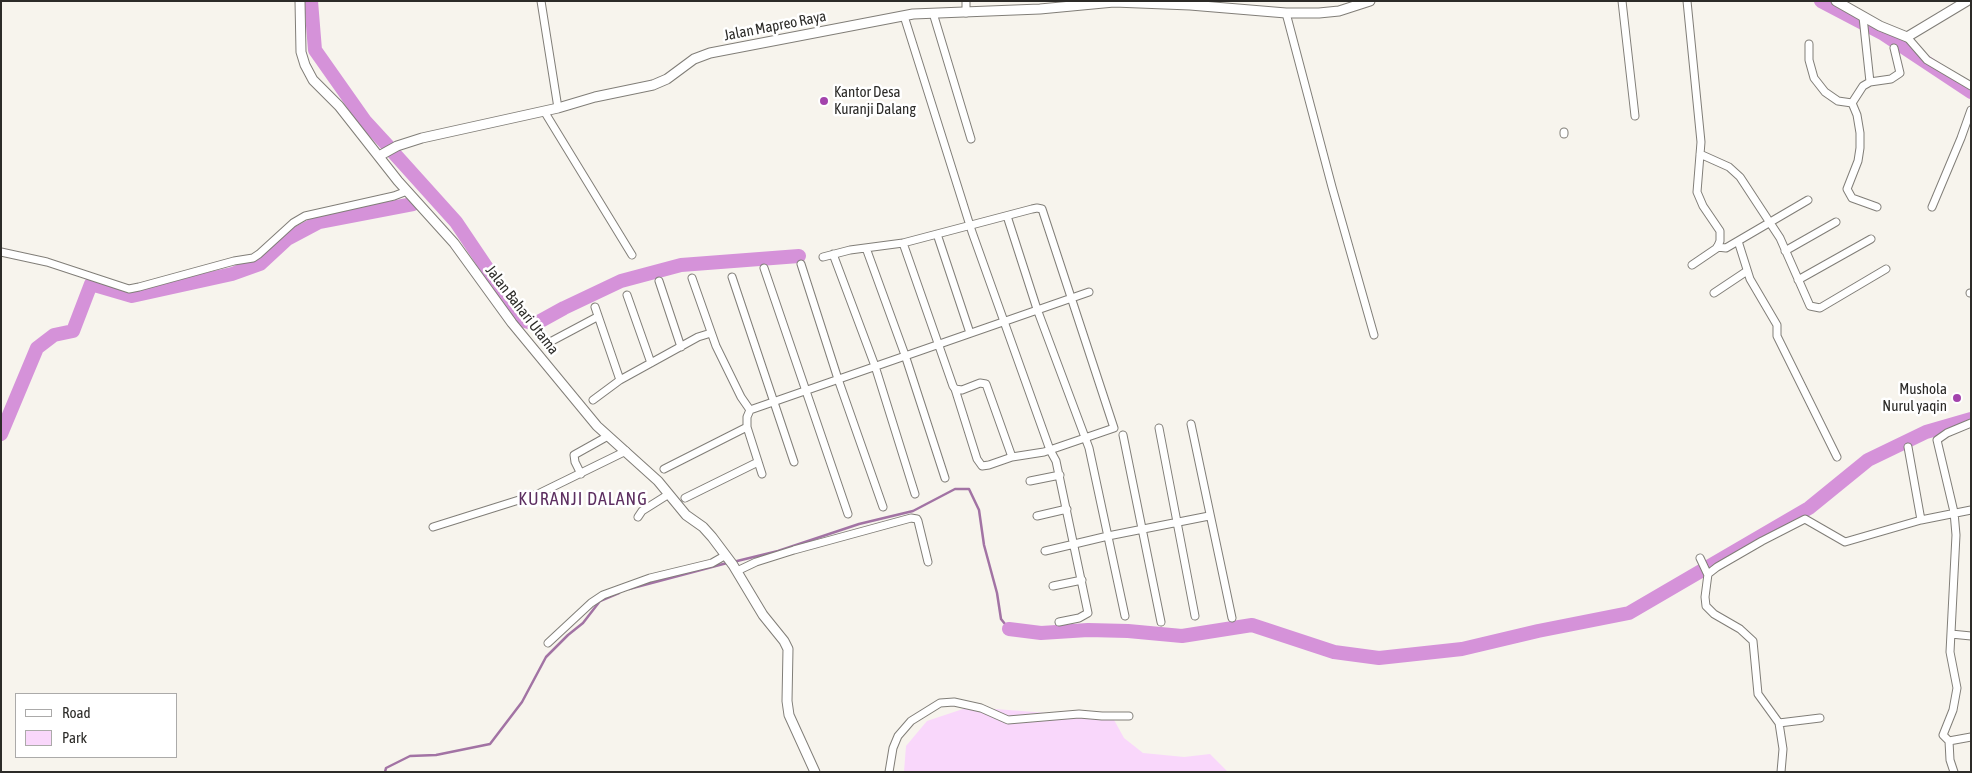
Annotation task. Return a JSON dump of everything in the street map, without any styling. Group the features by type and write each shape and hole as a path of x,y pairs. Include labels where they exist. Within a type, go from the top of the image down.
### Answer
{"street":[{"name":"Jalan Bahari Utama","path":"300,1 300,44 304,66 318,86 339,106 407,191 454,243 512,323 576,401 608,436 658,481 686,515 703,527 731,562 763,615 786,644 788,707 796,732 814,772"},
{"path":"541,1 558,108"},
{"path":"966,1 966,13"},
{"name":"Jalan Mapreo Raya","path":"379,156 397,146 422,138 558,108 595,96 653,86 667,79 694,59 710,53 904,16 933,13 966,13 1051,4 1137,2 1214,6 1286,13 1327,13 1346,5 1370,1"},
{"path":"1622,1 1635,116"},
{"path":"1687,1 1701,142 1696,192 1720,231 1720,241 1717,247 1692,265"},
{"path":"1836,1 1898,35 1907,37 1927,60 1971,86"},
{"path":"1907,37 1952,6 1967,1"},
{"path":"933,13 971,139"},
{"path":"1286,13 1374,335"},
{"path":"904,16 970,226 1060,475 1088,613 1079,618 1059,622"},
{"path":"1863,17 1870,82"},
{"path":"1809,44 1809,60 1814,78 1825,92 1838,101 1852,103"},
{"path":"1852,103 1863,86 1870,82 1891,79 1900,73 1894,48"},
{"path":"1852,103 1857,115 1860,148 1858,161 1847,188 1852,198 1877,207"},
{"path":"1932,207 1971,110"},
{"path":"544,111 632,255"},
{"path":"1700,154 1729,167 1740,177 1780,238 1810,306 1820,308 1886,269"},
{"path":"1,252 47,262 125,288 139,287 234,260 253,258 305,216 407,191"},
{"path":"1717,247 1726,248 1808,200"},
{"path":"823,257 903,243 1037,208 1042,209 1114,426 1112,430 1036,454 1012,457 982,466 974,450 955,389 937,344 903,243"},
{"path":"1007,216 1037,309 1084,439 1089,448 1125,616"},
{"path":"1785,251 1836,222"},
{"path":"937,234 970,334"},
{"path":"1798,280 1870,239"},
{"path":"1738,241 1750,279 1777,325 1777,336 1837,457"},
{"path":"866,248 906,355 944,478"},
{"path":"833,254 875,366 914,494"},
{"path":"802,264 838,379 883,507"},
{"path":"764,268 848,514"},
{"path":"1714,293 1747,271"},
{"path":"732,277 794,462"},
{"path":"692,278 711,333 741,397 750,410"},
{"path":"659,281 681,347"},
{"path":"762,474 747,427 747,417 750,410 1089,292"},
{"path":"626,295 651,363"},
{"path":"595,307 620,380"},
{"path":"550,342 597,317"},
{"path":"593,400 620,380 698,337 711,333"},
{"path":"955,389 962,390 980,383 986,384 1012,457"},
{"path":"1953,771 1950,760 1949,741 1943,735 1953,710 1956,688 1956,680 1951,665 1951,634 1956,535 1954,512 1938,440 1947,432 1971,423"},
{"path":"1192,424 1209,516 1232,618"},
{"path":"664,469 747,427"},
{"path":"1159,428 1195,616"},
{"path":"1123,435 1161,622"},
{"path":"581,474 574,455 608,436"},
{"path":"1908,447 1921,520"},
{"path":"433,527 538,494 626,451"},
{"path":"685,498 758,462"},
{"path":"1030,481 1060,475"},
{"path":"638,517 642,510 669,494"},
{"path":"1038,516 1067,509"},
{"path":"1707,574 1754,545 1805,519 1845,542 1921,520 1971,510"},
{"path":"1045,551 1075,543 1209,516"},
{"path":"548,643 591,603 603,596 650,578 712,563 756,562 911,518 917,519 928,562"},
{"path":"1700,558 1707,574 1706,606 1714,614 1753,641 1758,694 1779,723 1783,749 1781,772"},
{"path":"1053,586 1082,580"},
{"path":"1951,634 1971,636"},
{"path":"890,772 893,748 905,727 940,702 954,702 981,708 1008,720 1078,714 1129,716"},
{"path":"1779,723 1820,718"},
{"path":"1949,741 1971,737"}],"green space":[{"path":"969,707 1113,718 1124,738 1143,753 1184,757 1210,754 1228,772 904,772 906,746 927,721"}],"waterway":[{"path":"311,1 315,50 365,121 388,146"},
{"path":"1821,1 1882,33 1971,92"},
{"path":"392,151 456,222 522,320 535,324 621,281 681,265 799,256"},
{"path":"1,434 37,348 54,335 73,331 91,284 132,296 232,274 260,264 287,239 319,222 413,204"},
{"path":"1009,629 1041,633 1088,630 1128,631 1182,636 1252,625 1334,652 1379,658 1462,649 1538,631 1629,613 1809,508 1868,460 1926,432 1971,419"},
{"path":"733,562 778,551 859,524 913,511 955,489 969,489 979,510 984,545 997,593 1001,619 1009,629"},
{"path":"629,589 727,563"},
{"path":"385,772 386,768 410,756 436,755 490,744 522,702 546,657 583,623 600,601 619,593"}],"place":[{"name":"Kantor Desa Kuranji Dalang","path":"824,101"},
{"name":"Mushola Nurul yaqin","path":"1957,398"}],"district":[{"name":"KURANJI DALANG","path":"583,499"}]}
